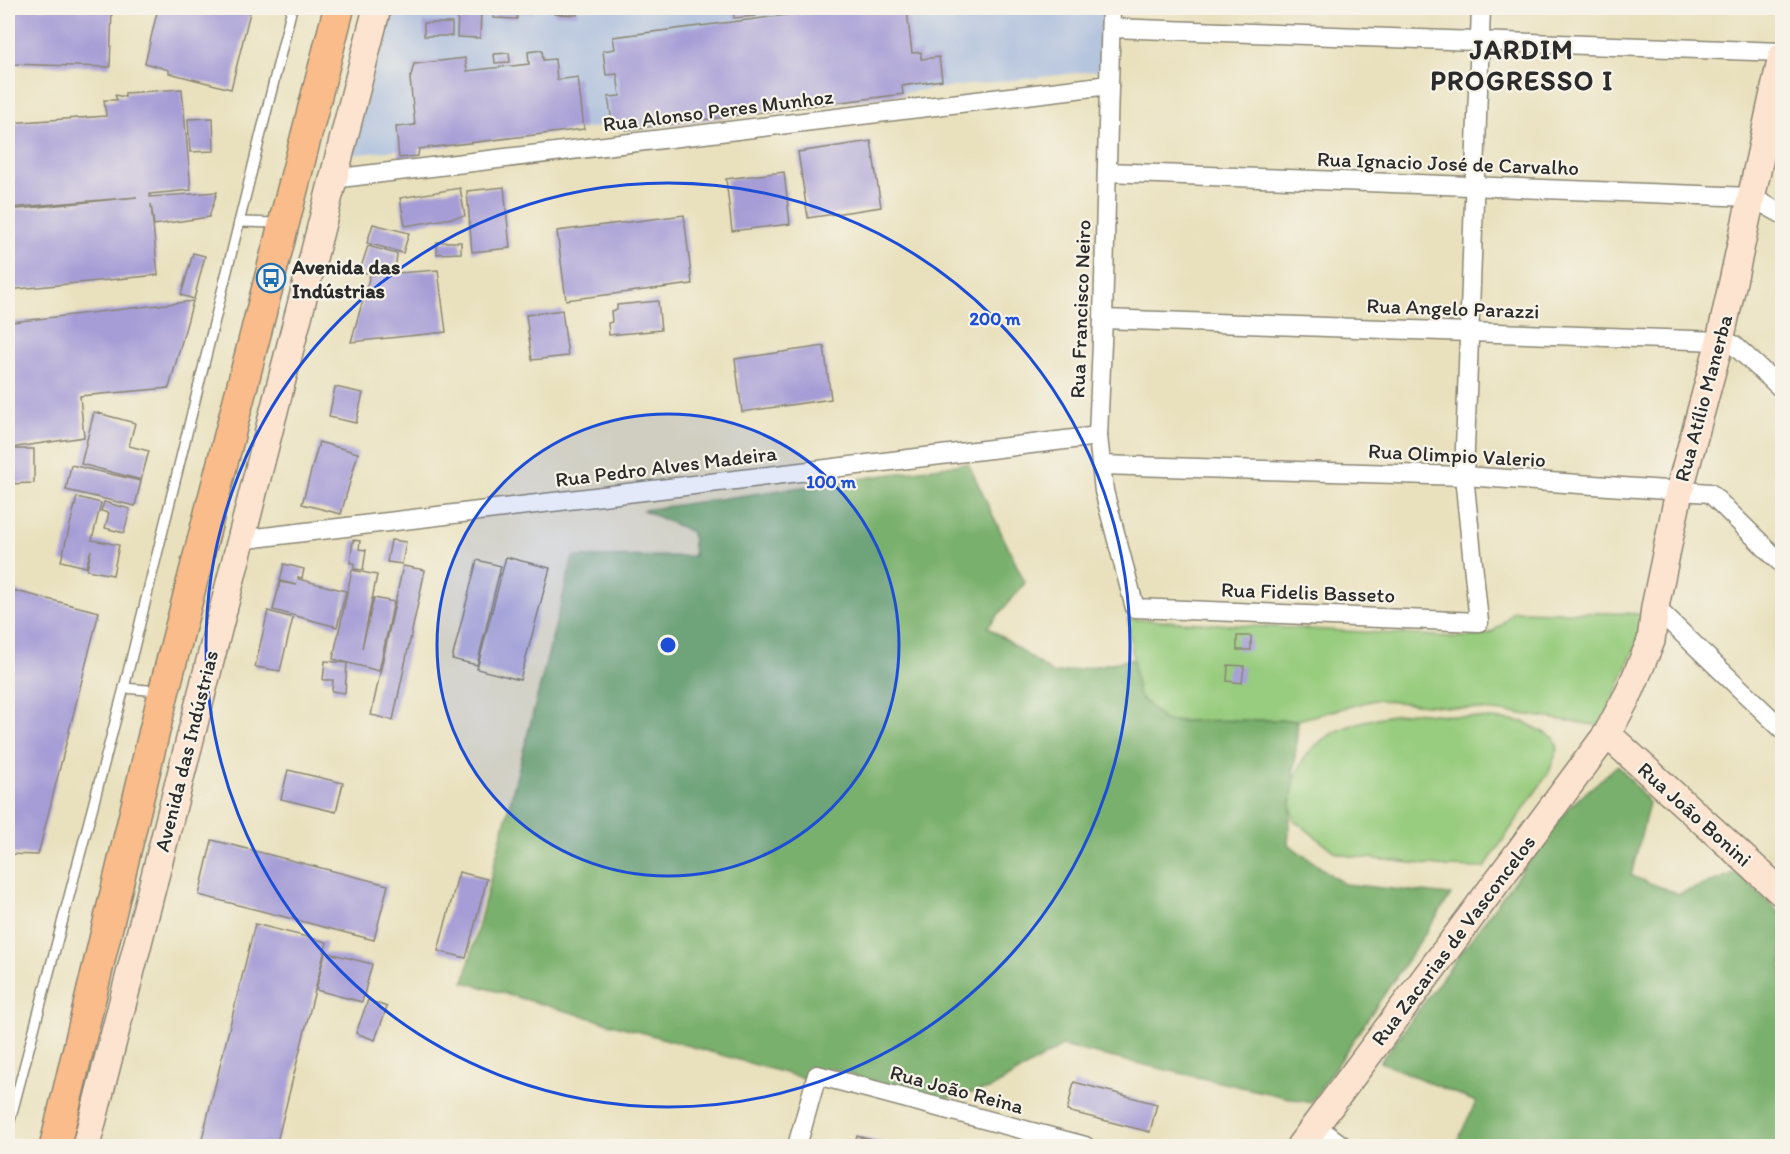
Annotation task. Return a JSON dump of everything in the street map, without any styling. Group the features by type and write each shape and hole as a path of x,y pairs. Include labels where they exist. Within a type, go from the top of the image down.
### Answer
{"main road":[{"name":"Avenida das Indústrias","path":"55,1146 164,691 339,8"}],"street":[{"name":"Avenida das Indústrias","path":"86,1146 376,8"},
{"name":"Rua Francisco Neiro","path":"1111,8 1098,436 1104,491 1135,608"},
{"path":"1464,476 1481,8"},
{"path":"1111,28 1782,54"},
{"name":"Rua Atílio Manerba","path":"1607,734 1629,693 1651,641 1655,607 1679,492 1720,341 1782,54"},
{"name":"Rua Alonso Peres Munhoz","path":"332,179 1109,84"},
{"name":"Rua Ignacio José de Carvalho","path":"1107,172 1751,197 1782,214"},
{"name":"Rua Angelo Parazzi","path":"1103,320 1720,341 1734,345 1782,389"},
{"name":"Rua Pedro Alves Madeira","path":"239,540 1098,436"},
{"name":"Rua Olimpio Valerio","path":"1101,465 1464,476 1710,493 1782,564"},
{"name":"Rua Fidelis Basseto","path":"1135,608 1479,622 1464,476"},
{"path":"1655,607 1782,729"},
{"name":"Rua João Bonini","path":"1607,734 1782,893"},
{"name":"Rua Zacarias de Vasconcelos","path":"1308,1136 1607,734"},
{"name":"Rua João Reina","path":"797,1146 816,1075 1085,1146"},
{"path":"1308,1136 1343,1146"}],"lane":[{"path":"8,1128 124,688 292,8"},
{"path":"238,222 285,223"},
{"path":"124,688 164,691"}],"shaded area":[{"path":"371,8 1114,8 1111,69 334,157"}],"green space":[{"path":"968,463 1025,583 988,627 1054,674 1133,659 1138,695 1165,721 1298,720 1288,844 1344,884 1451,895 1311,1103 1062,1046 990,1089 936,1100 830,1068 802,1078 464,982 573,557 694,556 692,532 643,510"},
{"path":"1513,611 1649,614 1602,726 1514,713 1374,700 1298,720 1165,721 1138,695 1128,619 1454,637 1488,634 1500,626"},
{"path":"1412,712 1524,722 1555,738 1558,749 1549,772 1484,868 1448,867 1349,856 1335,852 1294,820 1291,807 1293,788 1300,765 1310,751 1339,730 1357,723"},
{"path":"1618,765 1649,803 1631,876 1679,894 1737,872 1782,915 1782,1146 1455,1146 1476,1102 1380,1062 1568,808"}],"building":[{"path":"8,8 112,8 110,67 8,64"},
{"path":"158,8 251,8 231,89 169,73 169,70 145,63"},
{"path":"458,8 534,8 534,13 517,12 517,19 494,18 495,11 481,10 480,38 457,37"},
{"path":"555,8 577,8 577,15 554,14"},
{"path":"733,8 755,8 756,16 734,18"},
{"path":"842,8 892,8 892,13 907,11 912,53 921,52 921,59 939,57 942,80 902,86 903,94 625,130 624,120 612,121 608,97 620,96 617,74 606,75 603,51 615,49 613,37"},
{"path":"424,23 452,23 452,36 424,36"},
{"path":"542,50 543,60 555,59 557,80 578,77 584,129 419,149 418,156 399,158 396,127 415,125 410,79 414,64 465,58 467,71 529,64 528,52"},
{"path":"509,53 510,62 495,63 494,54"},
{"path":"182,89 191,190 150,194 150,197 217,192 209,217 154,225 151,204 158,275 8,290 8,210 137,197 8,208 8,123 106,116 104,100 117,100 115,95 125,97 125,93"},
{"path":"213,118 214,151 190,152 188,119"},
{"path":"871,141 881,207 808,218 798,152"},
{"path":"784,172 790,224 732,231 726,179"},
{"path":"504,187 510,248 472,252 467,191"},
{"path":"460,188 465,216 405,226 400,198"},
{"path":"684,215 692,284 566,300 557,231"},
{"path":"373,224 409,233 403,253 367,243"},
{"path":"437,242 461,242 461,253 437,254"},
{"path":"368,246 397,254 395,272 359,273"},
{"path":"193,253 205,256 194,299 181,295"},
{"path":"438,270 446,332 351,342 370,275"},
{"path":"193,301 169,388 80,396 84,437 10,448 8,435 8,302 12,322"},
{"path":"658,301 661,330 609,335 608,323 612,322 611,311 617,310 617,305"},
{"path":"562,310 568,356 532,360 526,315"},
{"path":"824,346 831,399 742,412 735,359"},
{"path":"335,387 363,393 356,423 329,417"},
{"path":"94,412 135,423 129,446 149,451 141,480 81,464"},
{"path":"319,442 358,453 341,514 302,504"},
{"path":"8,449 34,449 34,483 8,484"},
{"path":"71,465 141,481 135,506 66,490"},
{"path":"77,497 101,503 92,540 119,545 113,575 87,570 91,550 86,567 61,561"},
{"path":"104,502 130,509 124,533 105,528 109,513 101,511"},
{"path":"353,540 360,541 359,549 366,550 363,570 354,569 354,563 350,563"},
{"path":"391,540 406,542 402,564 387,562"},
{"path":"506,557 550,568 520,680 477,669"},
{"path":"477,560 501,566 477,665 452,659"},
{"path":"284,564 304,569 302,578 298,577 298,579 346,591 337,627 273,610 280,582 297,585 280,581"},
{"path":"403,566 425,570 393,720 371,715"},
{"path":"352,570 377,575 362,648 374,598 394,602 379,671 333,659"},
{"path":"8,589 99,612 38,855 8,854"},
{"path":"268,611 293,618 280,671 255,667"},
{"path":"1237,636 1251,636 1251,650 1237,650"},
{"path":"325,661 347,663 345,693 332,691 333,680 323,680"},
{"path":"1228,665 1244,666 1242,683 1227,681"},
{"path":"288,770 343,783 336,812 281,799"},
{"path":"212,840 388,885 374,940 199,895"},
{"path":"459,872 487,879 466,958 438,951"},
{"path":"255,924 327,942 276,1146 216,1146 201,1143"},
{"path":"325,952 372,964 362,1002 316,990"},
{"path":"368,1000 387,1007 375,1040 356,1033"},
{"path":"1074,1082 1157,1104 1150,1132 1067,1111"},
{"path":"857,1136 895,1146 854,1146"}],"place":[{"name":"Avenida das Indústrias","path":"271,278"}],"district":[{"name":"JARDIM PROGRESSO I","path":"1522,64"}]}
